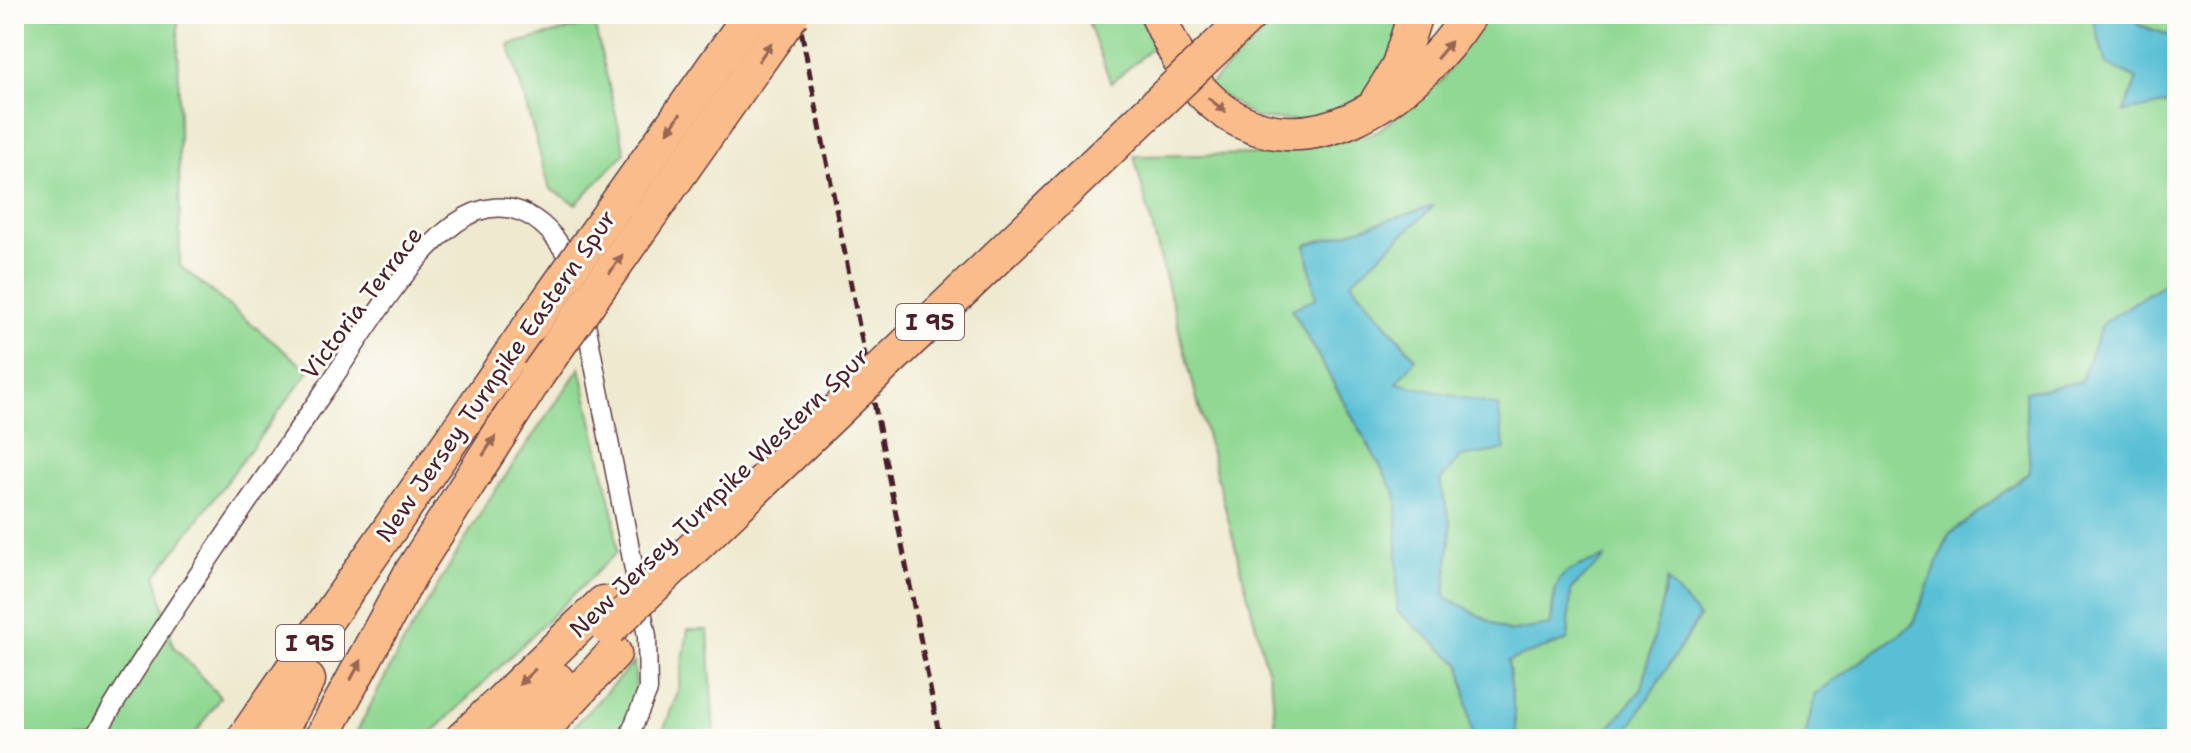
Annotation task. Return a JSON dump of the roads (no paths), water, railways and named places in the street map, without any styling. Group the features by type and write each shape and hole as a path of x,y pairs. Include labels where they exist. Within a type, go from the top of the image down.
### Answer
{"highway":[{"name":"New Jersey Turnpike Eastern Spur","path":"244,739 375,547 751,14"},
{"name":"New Jersey Turnpike Eastern Spur","path":"321,739 405,584 538,374 792,14"},
{"name":"New Jersey Turnpike Western Spur","path":"497,739 1218,14"},
{"name":"New Jersey Turnpike Western Spur","path":"462,739 609,628 740,523 786,459 1251,14"},
{"path":"1366,111 1385,92 1398,68 1415,14"},
{"path":"1164,23 1207,98 1232,116 1258,127 1288,133 1320,130 1392,99 1418,77 1470,14"},
{"path":"276,739 375,547"},
{"path":"534,739 609,628"}],"street":[{"name":"Victoria Terrace","path":"93,739 199,572 417,261 458,222 482,210 506,208 525,213 555,234 576,279 647,636 648,690 628,739"}],"water":[{"path":"2092,14 2132,14 2138,25 2177,38 2177,102 2124,112 2137,79 2106,64"},
{"path":"1434,206 1351,282 1416,359 1397,383 1498,406 1505,450 1461,457 1440,481 1451,527 1445,597 1509,632 1551,625 1555,594 1561,578 1576,567 1606,557 1571,589 1568,640 1508,661 1517,739 1473,739 1461,665 1397,611 1397,496 1292,309 1316,298 1306,245"},
{"path":"2177,275 2177,739 1805,739 1815,694 1912,625 1949,535 2030,472 2025,392 2080,382 2103,323"},
{"path":"1667,580 1699,617 1622,739 1600,739 1642,689"}],"railway":[{"path":"798,14 940,739"}]}
